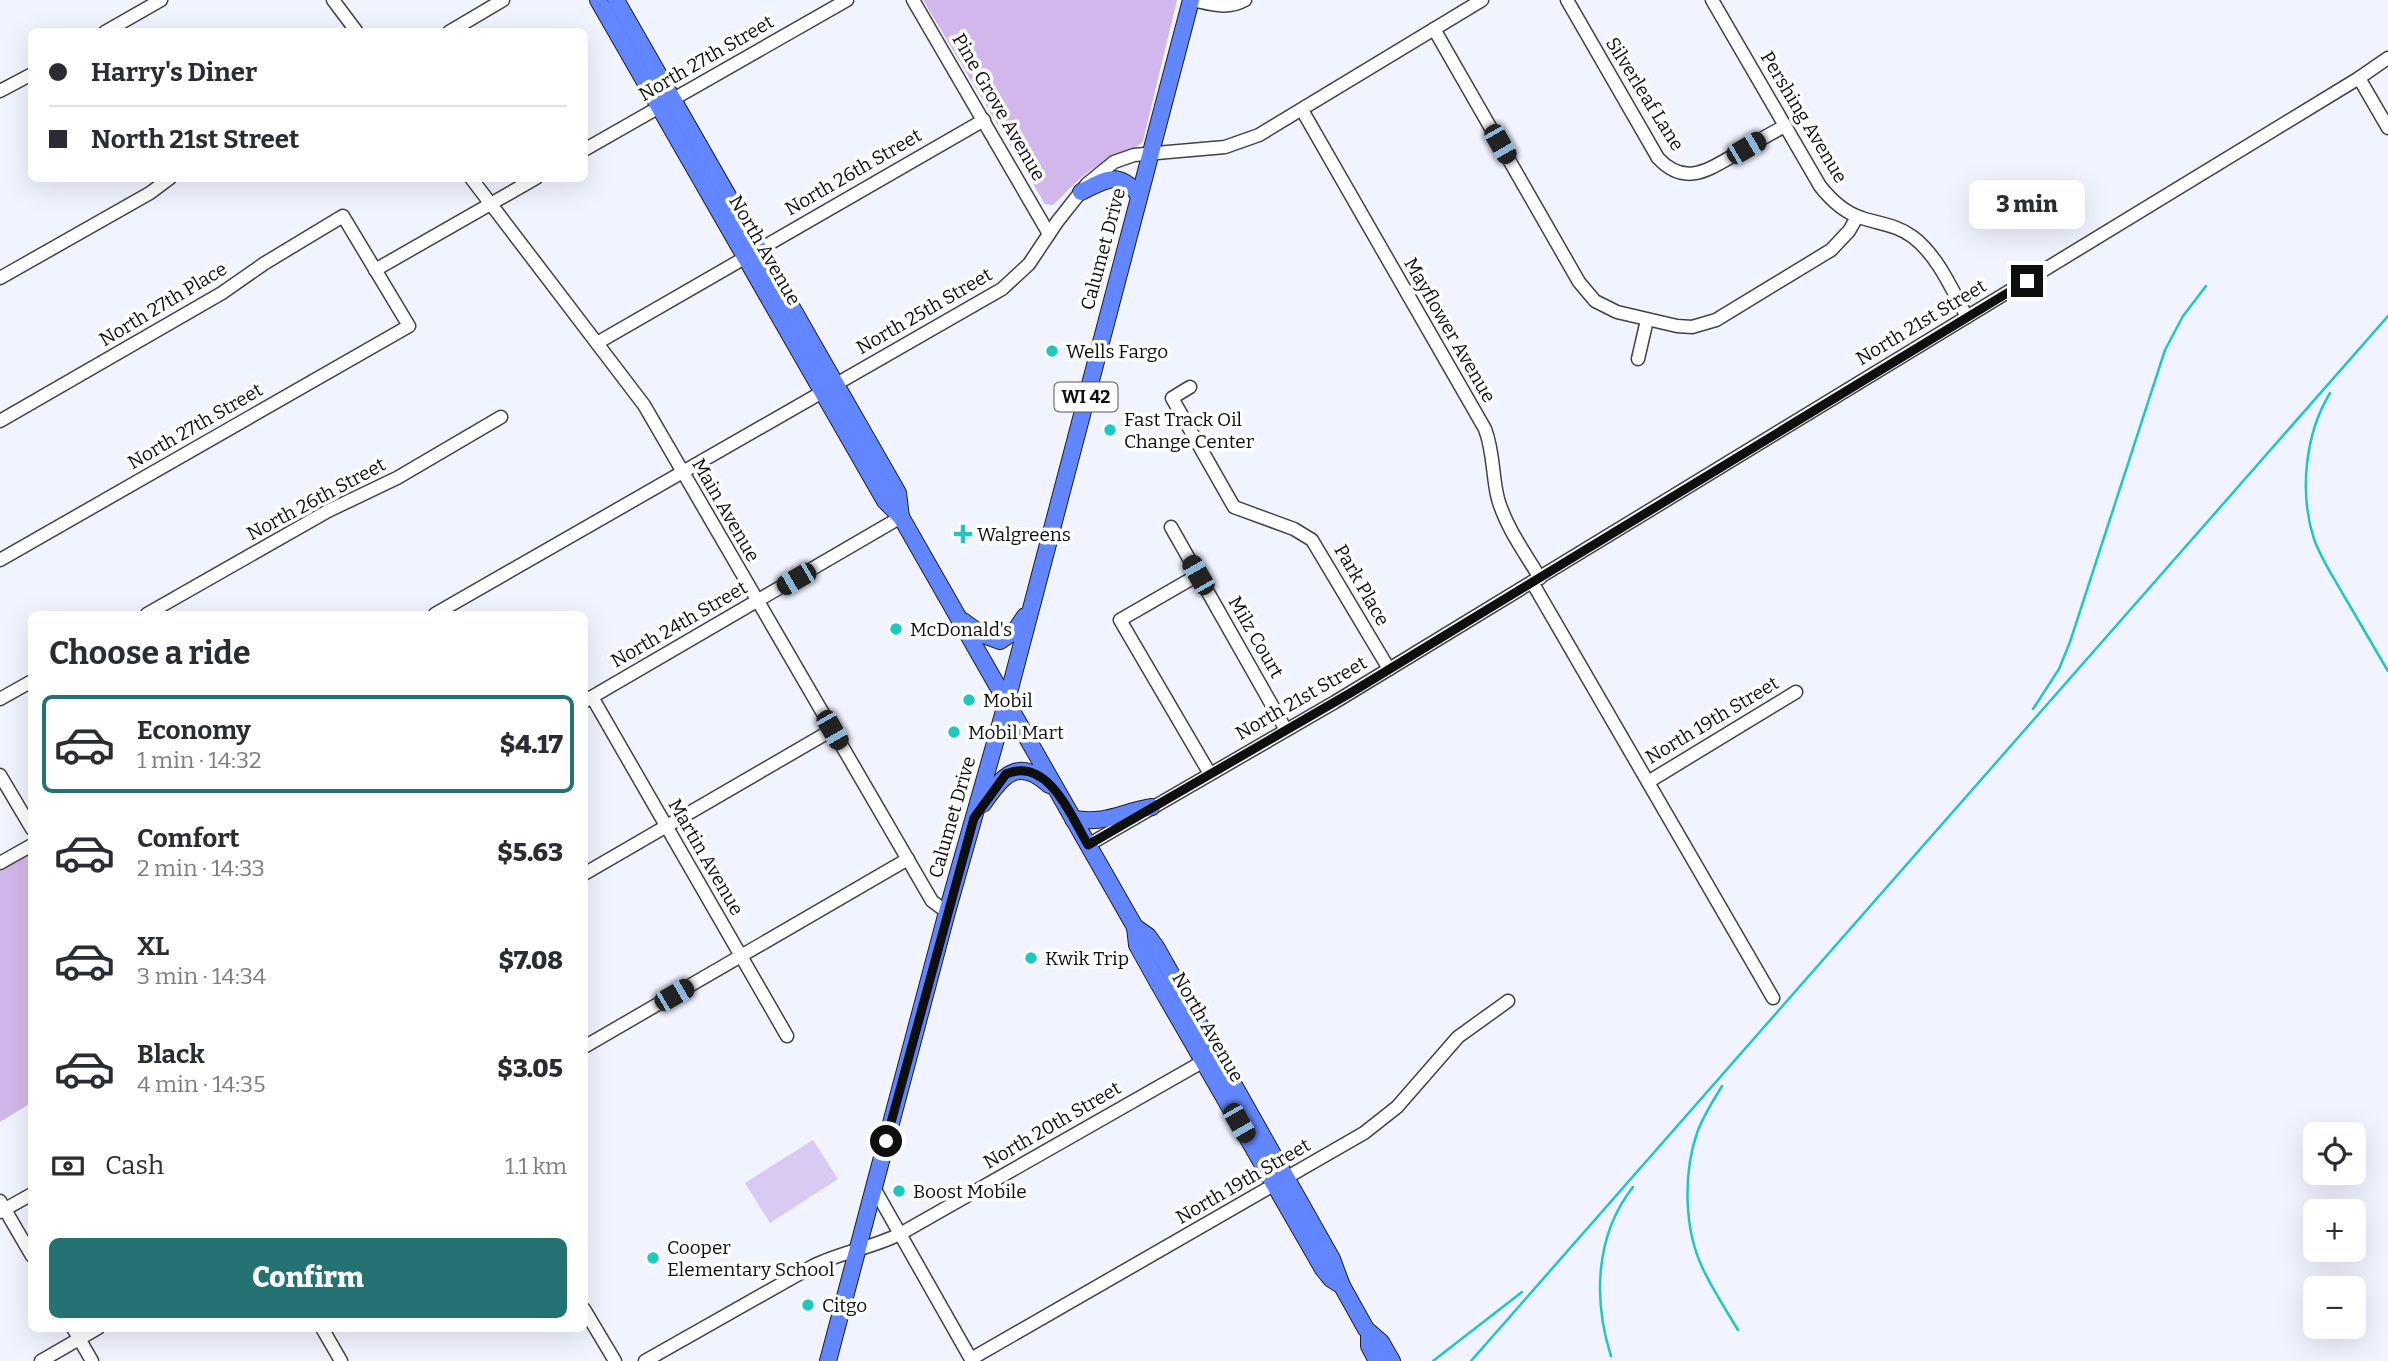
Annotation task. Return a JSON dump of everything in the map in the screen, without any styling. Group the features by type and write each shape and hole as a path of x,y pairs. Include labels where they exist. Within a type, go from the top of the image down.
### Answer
{"main road":[{"name":"North Avenue","path":"598,0 666,103"},
{"name":"North Avenue","path":"616,0 666,103 829,389 885,501 901,517 1135,927 1154,943 1210,1057 1281,1181 1332,1259 1342,1286 1369,1334 1380,1342 1392,1361"},
{"name":"Calumet Drive","path":"828,1361 947,912 1006,704 1192,0"},
{"path":"1081,192 1117,178 1126,182 1139,195"},
{"path":"956,615 981,634 1000,641 1020,625 1034,599"},
{"path":"974,818 1002,778 1012,772 1031,772 1057,792"},
{"path":"1073,820 1104,821 1152,807"},
{"name":"North Avenue","path":"1369,1334 1369,1346 1377,1361"}],"street":[{"path":"112,28 161,0"},
{"path":"333,0 354,28"},
{"path":"456,28 503,0"},
{"name":"North 27th Street","path":"588,148 848,0"},
{"name":"Pine Grove Avenue","path":"913,0 1049,234"},
{"path":"1192,0 1224,7 1234,6 1245,0"},
{"name":"North 25th Street","path":"440,611 1002,289 1029,264 1093,177 1114,162 1128,156 1150,153 1208,150 1234,145 1259,135 1482,0"},
{"name":"Silverleaf Lane","path":"1567,0 1658,158 1672,170 1690,174 1707,170 1785,126"},
{"name":"Pershing Avenue","path":"1712,0 1820,186 1839,206 1857,217 1893,226 1924,246 1967,317"},
{"path":"1434,29 1586,292 1605,308 1677,326 1692,327 1716,320 1831,250 1849,231 1857,217"},
{"name":"North 21st Street","path":"1088,845 1536,580 2388,58"},
{"path":"0,91 28,76"},
{"path":"2359,78 2388,128"},
{"name":"Mayflower Avenue","path":"1302,110 1485,429 1504,516 1536,580 1648,782 1773,998"},
{"name":"North 26th Street","path":"597,343 984,120"},
{"path":"0,278 150,193 165,182"},
{"name":"Main Avenue","path":"474,182 644,405 933,902 947,912"},
{"path":"376,270 529,182"},
{"name":"North 27th Place","path":"0,421 222,293 265,263 343,216 376,270"},
{"name":"North 27th Street","path":"0,559 409,326 376,270"},
{"path":"1638,359 1647,320"},
{"name":"Park Place","path":"1190,387 1172,397 1234,507 1294,529 1312,540 1388,669"},
{"name":"North 26th Street","path":"153,611 328,511 397,478 501,416"},
{"name":"North 24th Street","path":"588,699 901,517"},
{"name":"Milz Court","path":"1171,527 1286,730"},
{"path":"1198,575 1120,620 1210,774"},
{"path":"171,601 176,611"},
{"path":"0,699 28,683"},
{"name":"North 19th Street","path":"1648,782 1796,692"},
{"name":"Martin Avenue","path":"588,699 666,826 787,1036"},
{"path":"588,872 832,730"},
{"path":"0,775 28,822"},
{"path":"0,863 28,847"},
{"path":"588,1045 908,859"},
{"name":"North 19th Street","path":"972,1360 1379,1123 1413,1090 1458,1037 1508,1001"},
{"name":"North 20th Street","path":"645,1361 813,1266 838,1254 900,1234 1210,1057"},
{"path":"874,1188 972,1360"},
{"path":"28,1196 2,1208 28,1250"},
{"path":"588,1316 615,1361"},
{"path":"324,1332 341,1361"},
{"path":"41,1361 77,1334 92,1361"}],"shaded area":[{"path":"923,0 1177,0 1143,141 1134,149 1088,172 1053,205 1045,204"},
{"path":"28,847 28,1105 0,1122 0,863"},
{"path":"813,1140 838,1179 770,1223 745,1183"}],"railway":[{"path":"2033,709 2059,669 2070,642 2165,350 2183,316 2206,286"},
{"path":"1471,1361 2388,316"},
{"path":"2330,393 2310,445 2306,483 2309,521 2324,561 2388,671"},
{"path":"1722,1086 1705,1115 1692,1149 1688,1184 1689,1220 1703,1269 1738,1330"},
{"path":"1611,1356 1602,1313 1601,1268 1611,1226 1633,1187"},
{"path":"1433,1361 1522,1292"}],"place":[{"name":"Wells Fargo","path":"1052,351"},
{"name":"Fast Track Oil Change Center","path":"1110,430"},
{"name":"Walgreens","path":"963,534"},
{"name":"McDonald's","path":"896,629"},
{"name":"Mobil","path":"969,700"},
{"name":"Mobil Mart","path":"954,732"},
{"name":"Kwik Trip","path":"1031,958"},
{"name":"Boost Mobile","path":"899,1191"},
{"name":"Cooper Elementary School","path":"653,1258"},
{"name":"Citgo","path":"808,1305"}],"route":[{"path":"886,1141 974,818 1006,774 1027,771 1046,781 1057,792 1088,845 1352,692 2027,281"}]}
